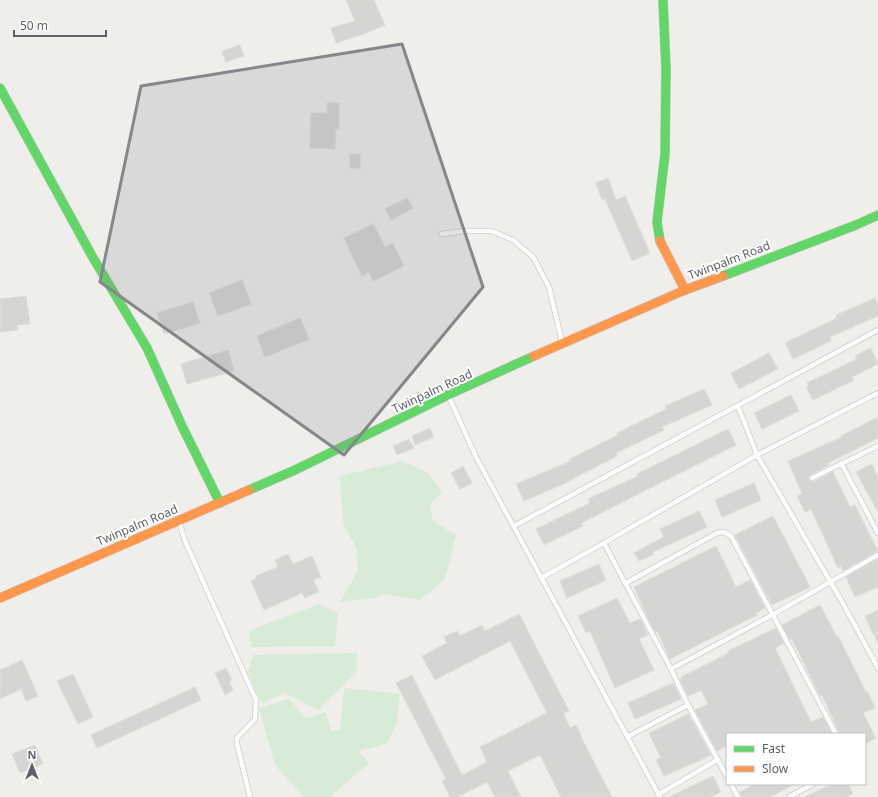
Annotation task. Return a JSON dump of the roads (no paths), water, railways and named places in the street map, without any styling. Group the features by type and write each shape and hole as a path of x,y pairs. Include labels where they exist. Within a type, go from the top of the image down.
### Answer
{"main road":[{"path":"663,0 666,69 666,154 657,222 660,241 685,290"},
{"path":"0,88 92,256 147,348 182,426 220,503"},
{"name":"Twinpalm Road","path":"0,598 295,470 448,395 562,343 685,290 856,225 878,215"}],"lane":[{"path":"441,234 466,231 492,231 513,240 533,257 549,287 562,343"},
{"path":"514,526 878,330"},
{"path":"541,578 757,455 878,393"},
{"path":"448,395 476,457 660,796 717,760"},
{"path":"738,406 757,455 831,581 878,668"},
{"path":"812,478 878,446"},
{"path":"841,463 878,533"},
{"path":"179,520 185,541 256,700 255,719 237,738 237,744 250,797"},
{"path":"626,583 717,533 724,532 731,536 835,733"},
{"path":"604,543 726,775"},
{"path":"671,669 772,615 878,555"},
{"path":"627,737 688,705"},
{"path":"732,785 738,797"},
{"path":"789,797 811,785"}]}
